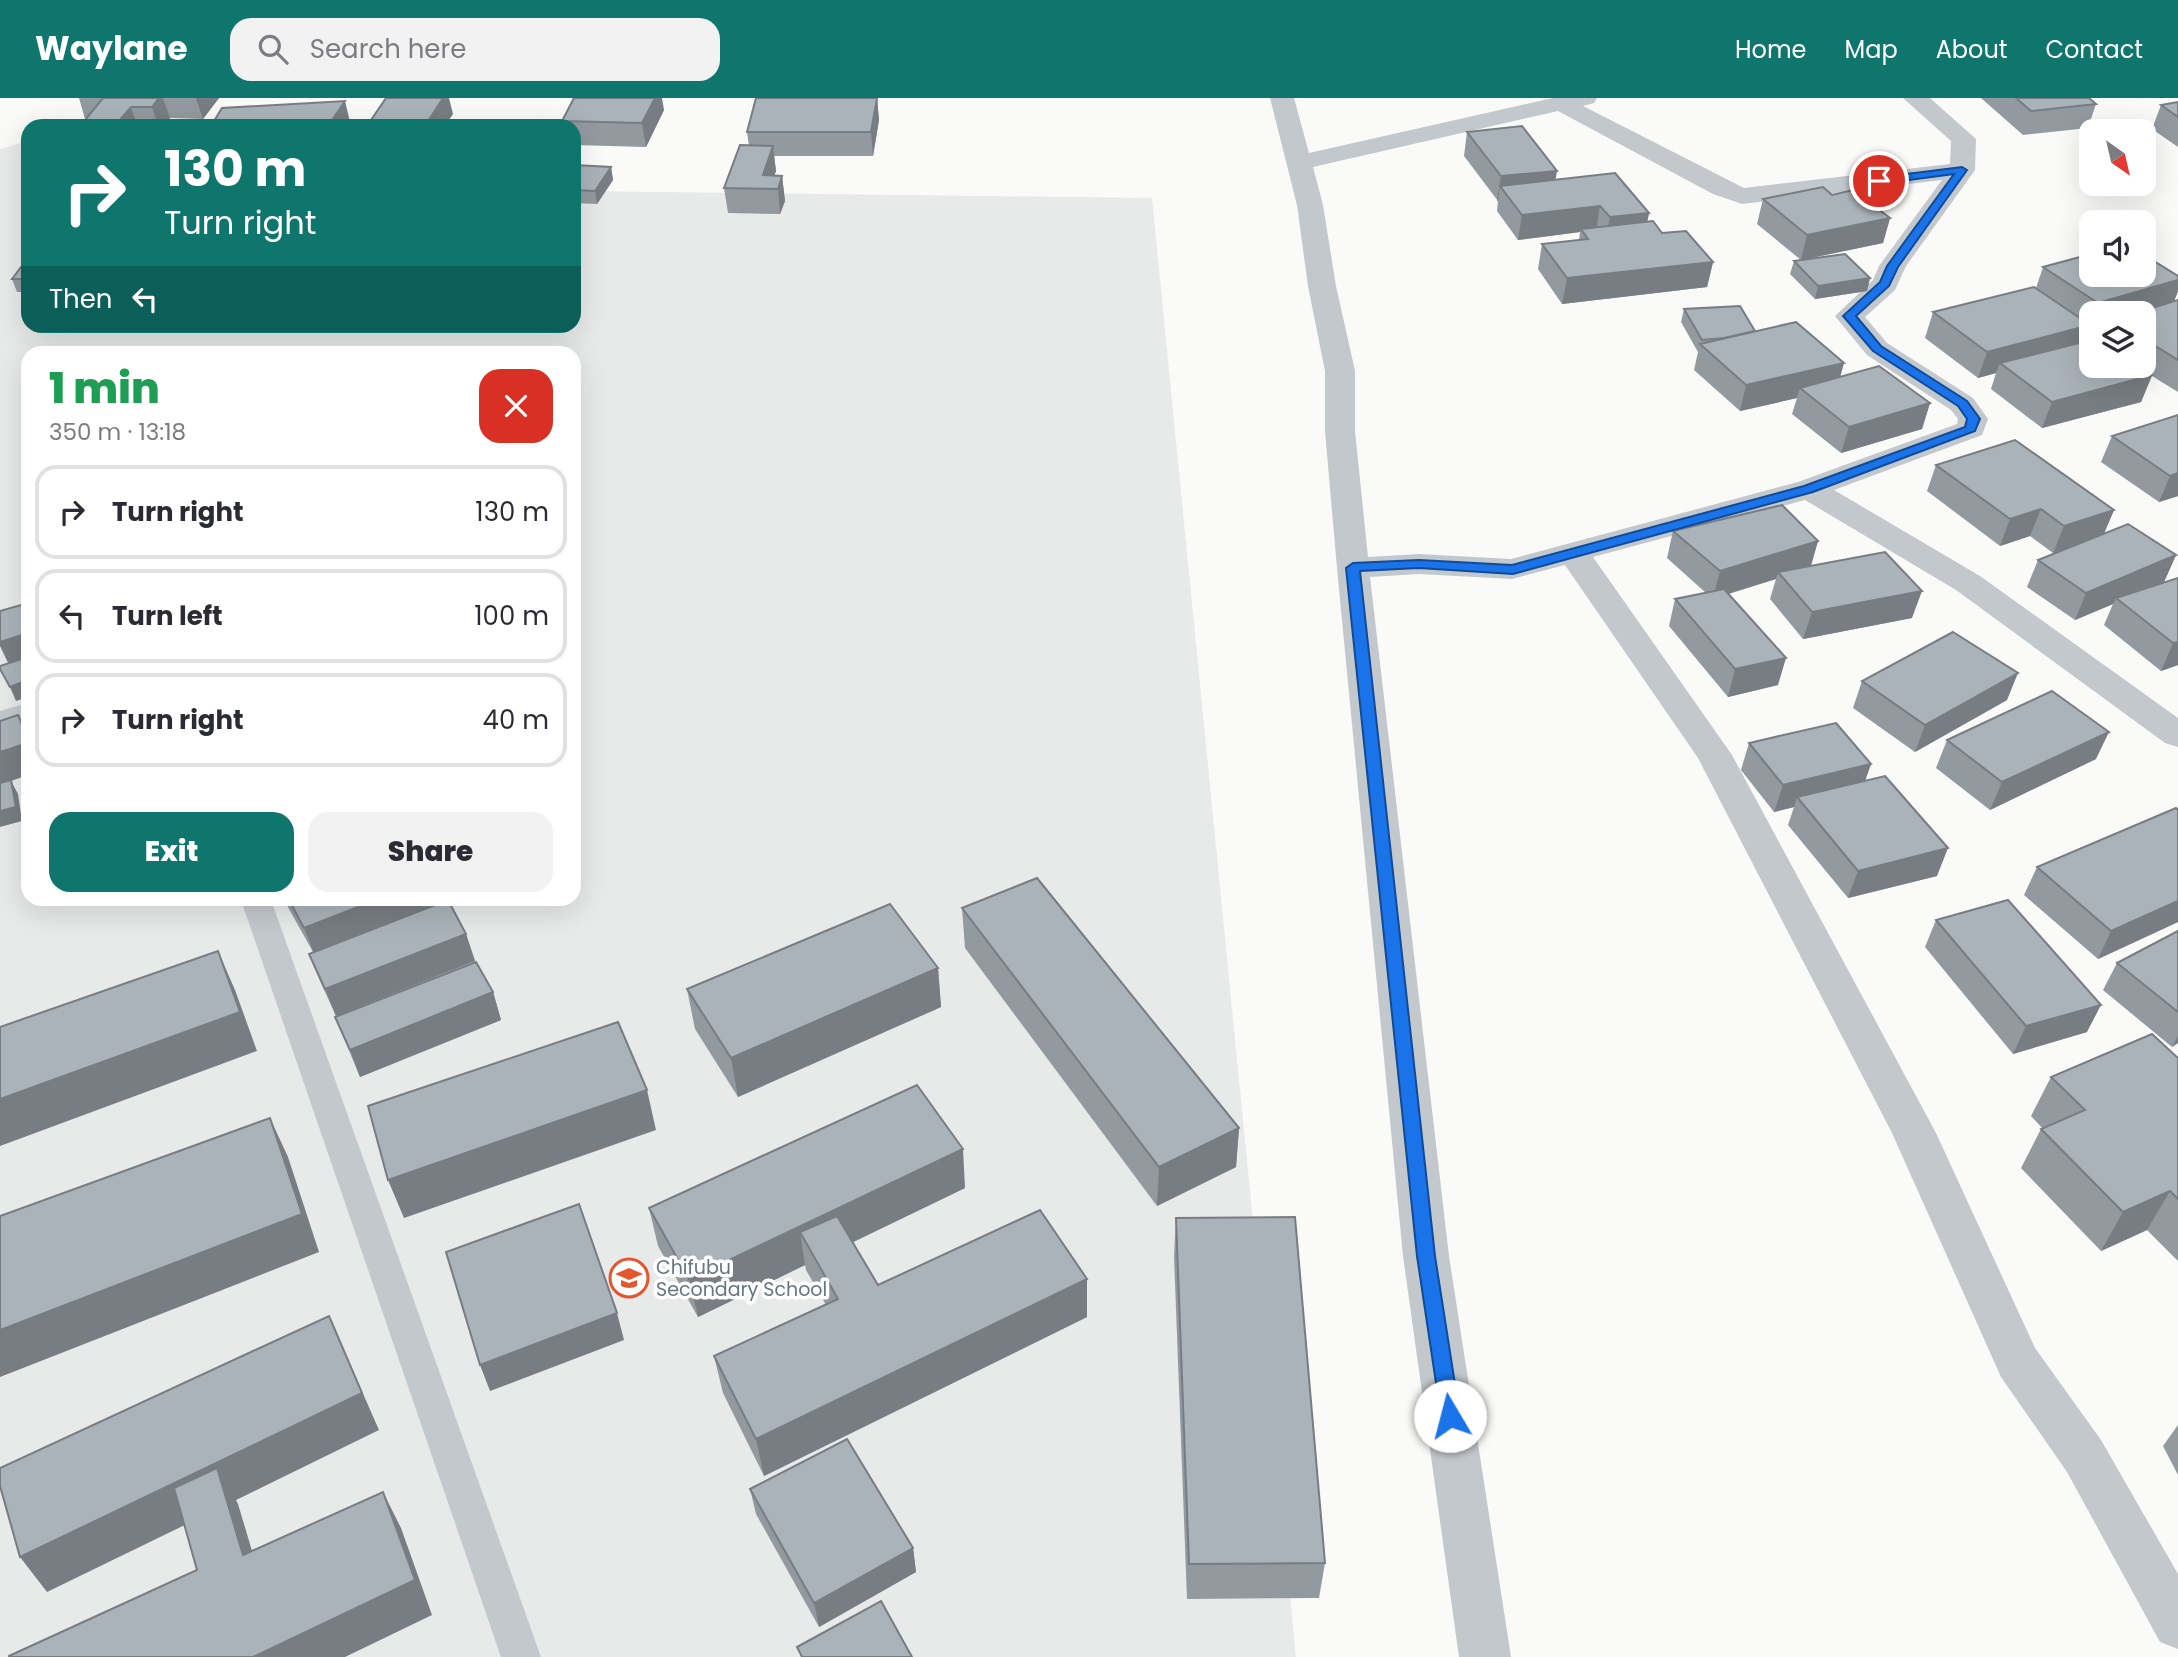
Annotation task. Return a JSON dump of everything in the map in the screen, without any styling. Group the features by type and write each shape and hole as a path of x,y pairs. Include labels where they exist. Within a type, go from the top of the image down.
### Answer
{"street":[{"path":"1282,98 1300,162 1340,371 1340,431 1353,568 1426,1256 1485,1657"},
{"path":"1453,127 1468,98"},
{"path":"1300,162 1587,98"},
{"path":"1353,568 1419,564 1513,569 1809,489 1971,429 1973,419 1962,404 1877,349 1849,316 1885,284 1893,266 1962,170 1964,139 1915,98"},
{"path":"1562,104 1742,196 1962,170"},
{"path":"1809,489 1968,583 2178,735"},
{"path":"1573,552 1714,755 1914,1133 2018,1362 2084,1456 2178,1624"}],"lane":[{"path":"0,720 21,714"},
{"path":"258,906 521,1657"}],"shaded area":[{"name":"Chifubu Secondary School","path":"21,143 21,333 581,333 581,191 1152,198 1296,1657 0,1657 0,149"}],"building":[{"path":"103,98 159,98 152,107 131,107 121,119 86,119"},
{"path":"386,98 443,98 430,119 372,119"},
{"path":"574,98 655,98 642,123 563,119"},
{"path":"756,98 877,98 871,132 747,132"},
{"path":"2016,98 2089,98 2096,104 2031,111"},
{"path":"345,101 333,119 215,119 222,108"},
{"path":"2178,102 2178,117 2161,105"},
{"path":"1522,126 1557,171 1501,176 1467,132"},
{"path":"740,145 773,146 763,175 782,176 778,189 724,188"},
{"path":"581,165 611,167 595,191 581,190"},
{"path":"1615,173 1649,213 1610,217 1600,206 1522,215 1500,186"},
{"path":"1823,187 1832,195 1853,190 1890,218 1807,235 1763,199"},
{"path":"1653,221 1662,233 1686,231 1713,262 1567,278 1542,244 1588,239 1581,229"},
{"path":"1845,254 1870,278 1818,286 1794,261"},
{"path":"2079,257 2079,287 2154,287 2105,301 2095,301 2043,267"},
{"path":"2156,262 2178,276 2178,280 2156,286"},
{"path":"21,267 21,279 12,279"},
{"path":"2034,287 2079,318 2079,328 1987,352 1933,312"},
{"path":"2178,300 2178,360 2156,346 2156,307"},
{"path":"1740,306 1755,331 1702,340 1684,309"},
{"path":"1796,322 1844,363 1746,385 1700,344"},
{"path":"2079,343 2079,378 2141,378 2052,402 2000,363"},
{"path":"1879,366 1930,403 1849,427 1800,388"},
{"path":"2178,415 2178,473 2170,476 2112,436"},
{"path":"2015,440 2114,510 2064,526 2041,509 2010,519 1936,465"},
{"path":"1782,505 1818,541 1720,571 1673,531"},
{"path":"2128,524 2176,555 2086,593 2038,560"},
{"path":"1885,552 1922,591 1812,612 1778,572"},
{"path":"2178,578 2178,642 2173,643 2116,598"},
{"path":"1724,589 1786,658 1735,669 1675,599"},
{"path":"21,605 21,635 0,642 0,611"},
{"path":"1953,632 2018,673 1925,725 1862,681"},
{"path":"21,659 21,683 10,687 0,666"},
{"path":"2052,691 2109,732 2002,782 1947,740"},
{"path":"18,715 21,722 21,745 0,752 0,721"},
{"path":"1836,723 1871,764 1783,785 1749,743"},
{"path":"1885,776 1948,848 1858,871 1797,797"},
{"path":"11,780 16,807 0,811 0,783"},
{"path":"2176,808 2178,901 2111,931 2037,867"},
{"path":"1037,878 1239,1128 1159,1167 962,908"},
{"path":"2008,900 2101,1005 2026,1026 1936,920"},
{"path":"890,904 938,968 731,1058 687,989"},
{"path":"292,906 361,906 304,928"},
{"path":"433,906 451,906 466,934 325,989 309,954"},
{"path":"2178,931 2178,1012 2117,963"},
{"path":"218,951 240,1012 0,1099 0,1027"},
{"path":"476,962 493,992 350,1050 335,1017"},
{"path":"618,1022 647,1090 388,1180 368,1106"},
{"path":"2152,1034 2178,1058 2178,1199 2170,1191 2123,1212 2041,1129 2085,1110 2051,1077"},
{"path":"917,1085 963,1149 689,1279 649,1208"},
{"path":"270,1118 302,1214 0,1330 0,1216"},
{"path":"579,1204 617,1313 480,1365 446,1252"},
{"path":"1040,1210 1087,1279 756,1439 714,1356 838,1299 800,1232 837,1216 878,1285"},
{"path":"1295,1217 1325,1563 1189,1564 1176,1218"},
{"path":"329,1316 362,1393 20,1557 0,1486 0,1468"},
{"path":"847,1439 913,1548 814,1603 750,1489"},
{"path":"217,1468 243,1555 383,1492 415,1580 253,1657 9,1657 197,1570 174,1488"},
{"path":"881,1601 912,1657 802,1657 797,1647"}],"place":[{"name":"Chifubu Secondary School","path":"629,1278"}],"route":[{"path":"1450,1416 1426,1256 1353,568 1419,564 1513,569 1809,489 1971,429 1973,419 1962,404 1877,349 1849,316 1885,284 1893,266 1962,170 1879,181"}]}
